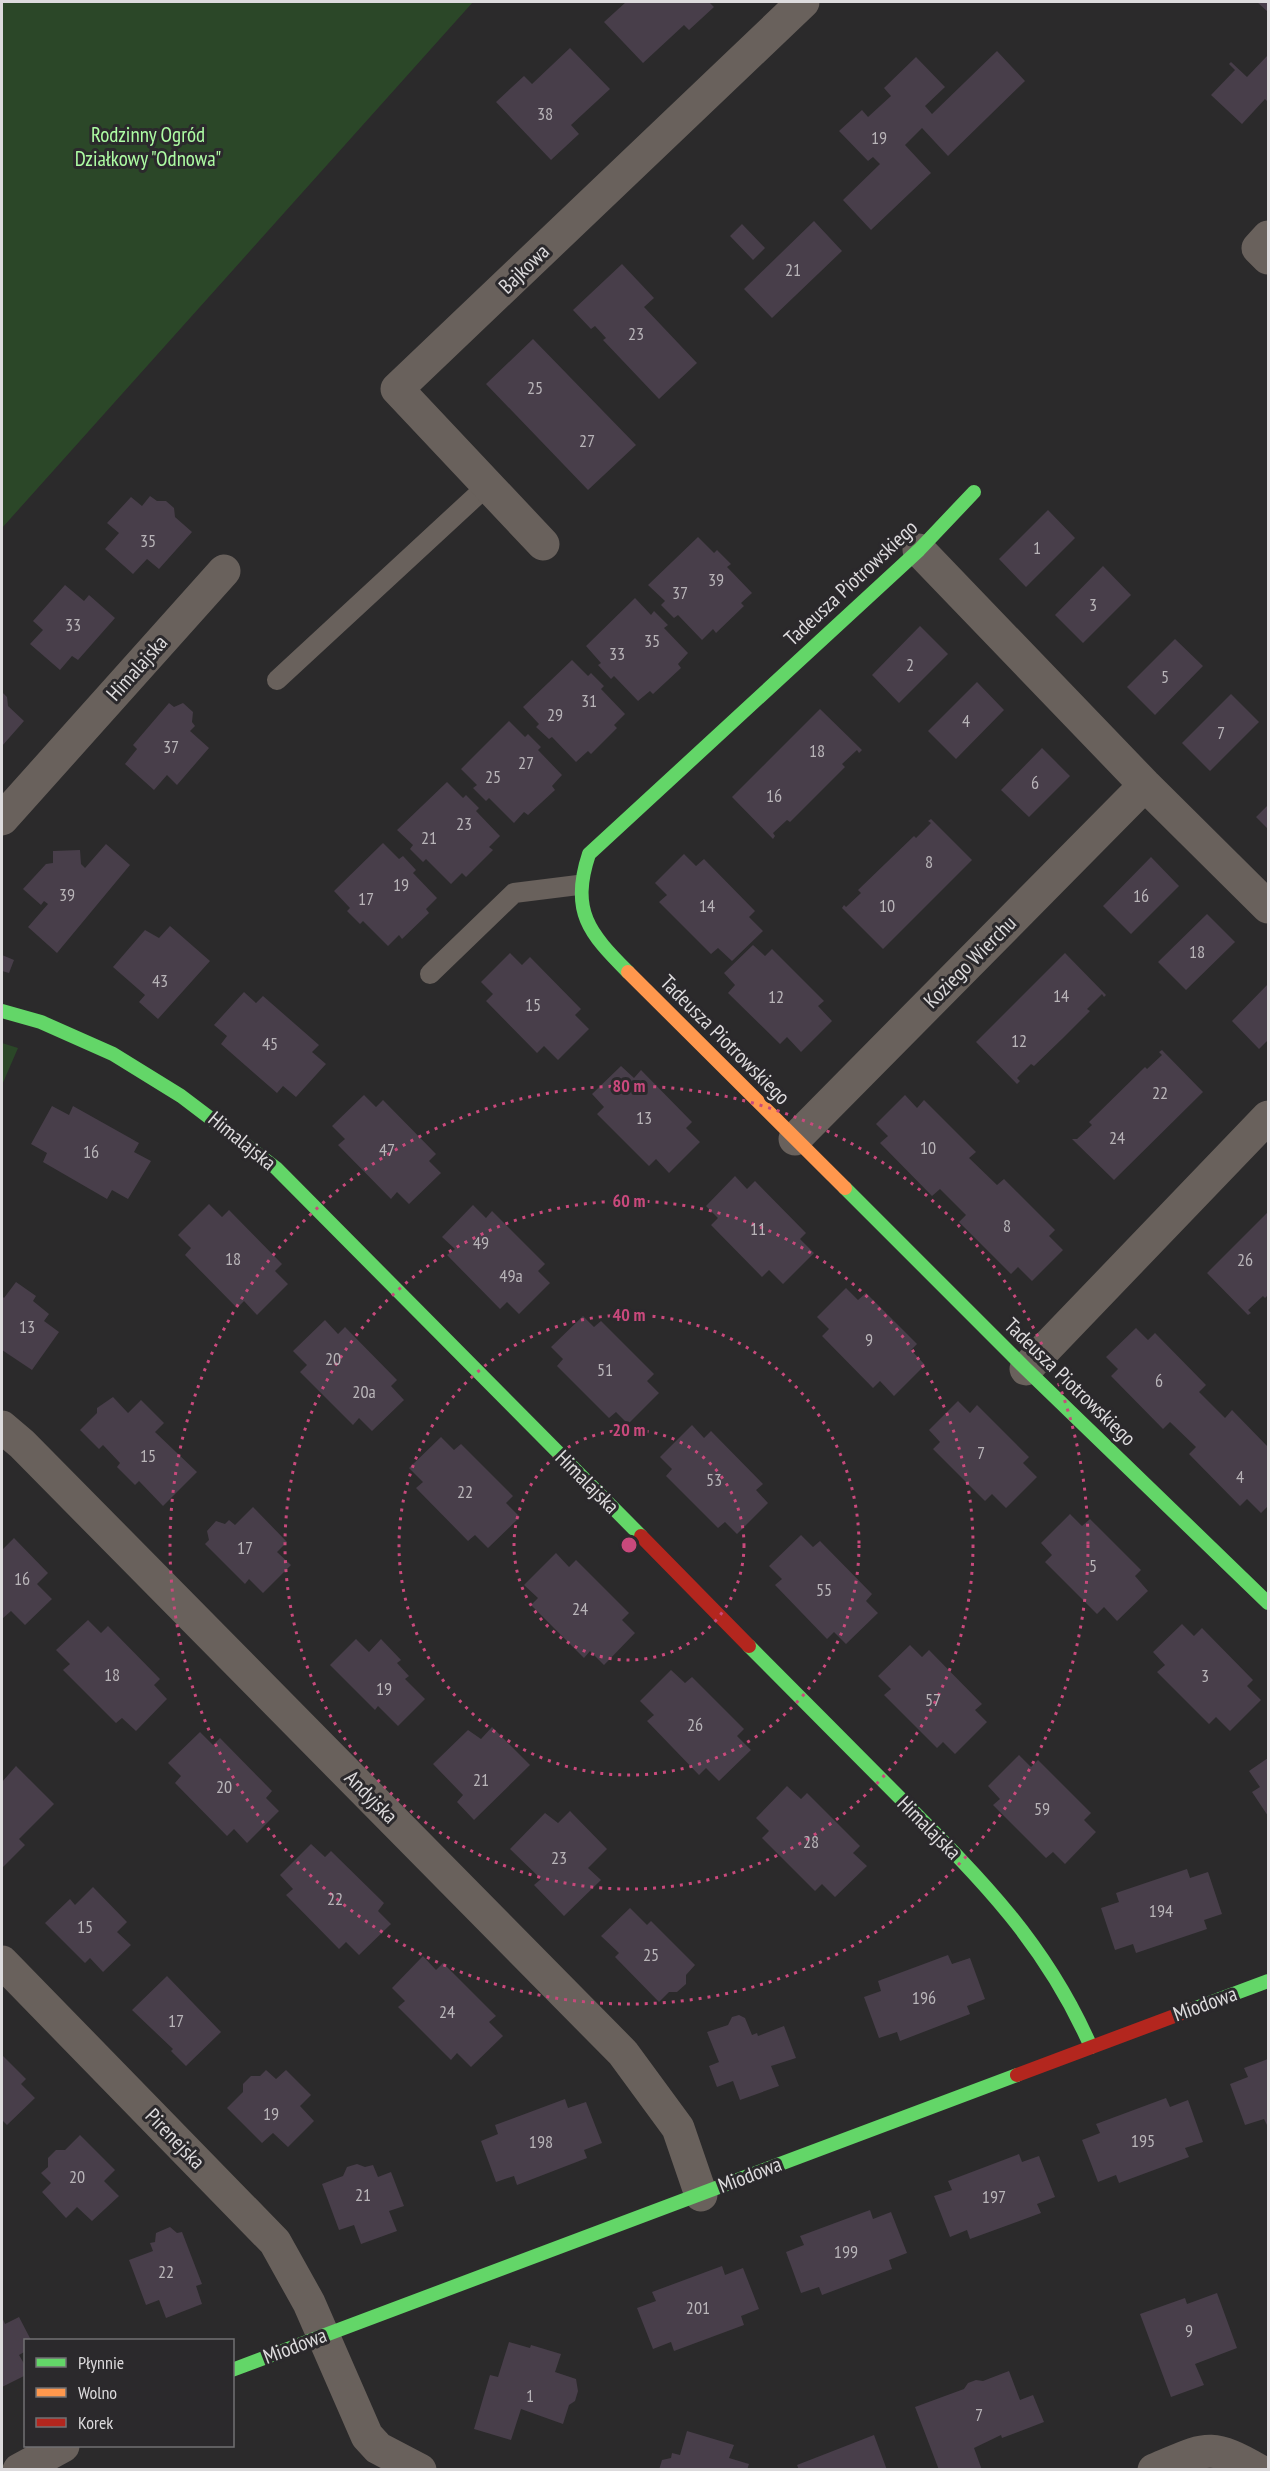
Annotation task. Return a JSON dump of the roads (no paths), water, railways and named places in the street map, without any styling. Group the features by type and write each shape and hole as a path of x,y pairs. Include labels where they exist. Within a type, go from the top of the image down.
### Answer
{"street":[{"name":"Bajkowa","path":"543,544 397,389 803,2"},
{"path":"1269,237 1258,248 1269,258"},
{"name":"Tadeusza Piotrowskiego","path":"974,492 919,550 624,819 590,854 578,885 583,916 597,941 1026,1369 1267,1597"},
{"path":"919,550 1145,785 1269,907"},
{"name":"Himalajska","path":"2,819 224,571"},
{"name":"Koziego Wierchu","path":"795,1139 1145,785"},
{"name":"Himalajska","path":"2,1011 73,1035 167,1084 215,1118 276,1168 992,1891 1046,1959 1072,2004 1091,2047"},
{"path":"1026,1369 1269,1117"},
{"name":"Andyjska","path":"2,1427 22,1444 624,2053 678,2128 700,2194"},
{"name":"Pirenejska","path":"2,1962 275,2242 295,2275 324,2335 368,2436 378,2448 420,2469"},
{"name":"Miodowa","path":"234,2369 1269,1981"},
{"path":"19,2469 59,2447"},
{"path":"1154,2469 1196,2453 1216,2449 1258,2469"}],"lane":[{"path":"277,680 488,485"},
{"path":"430,974 514,893 578,885"}],"park label":[{"name":"Rodzinny Ogród Działkowy \"Odnowa\"","path":"148,147"}]}
